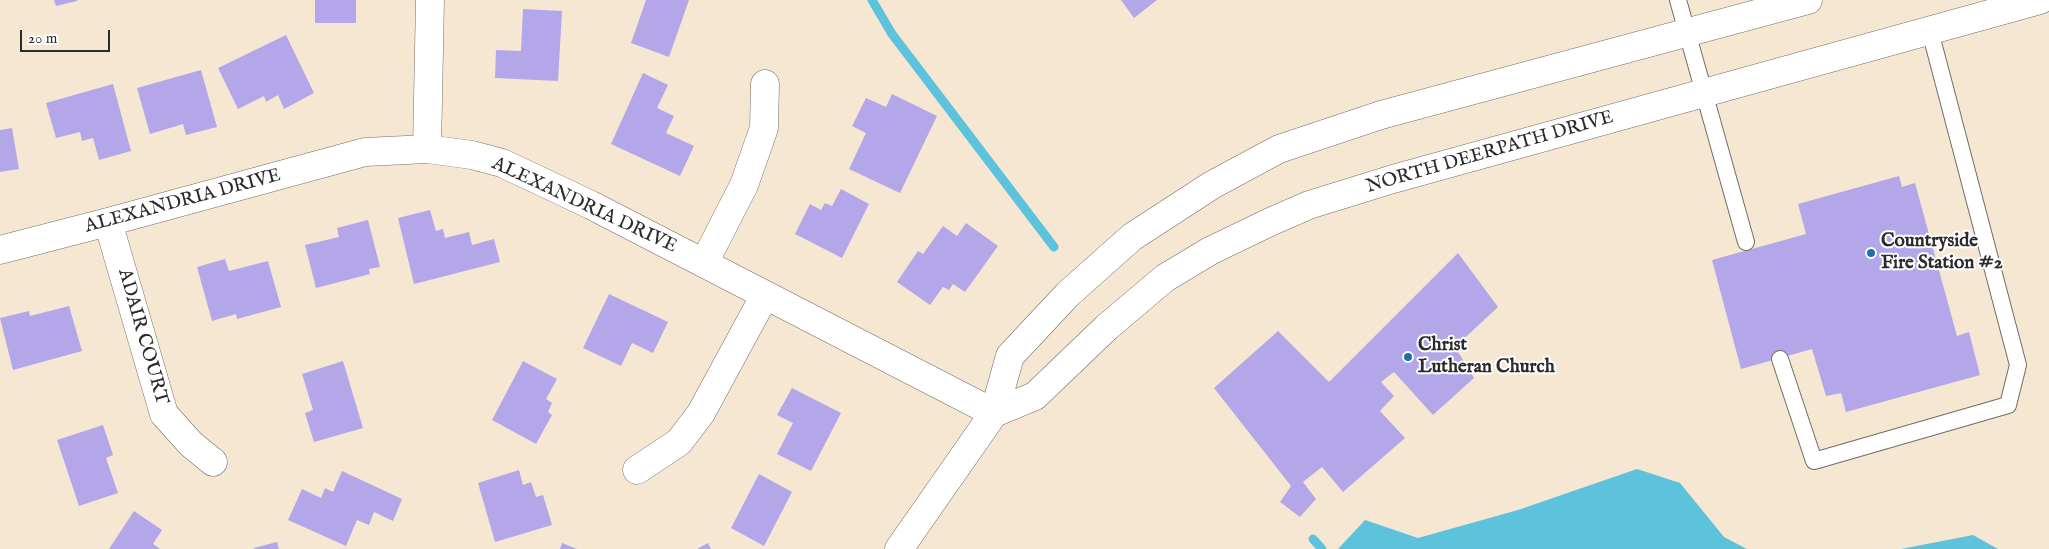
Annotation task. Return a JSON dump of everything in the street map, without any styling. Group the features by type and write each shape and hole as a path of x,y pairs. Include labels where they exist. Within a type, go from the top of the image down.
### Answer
{"street":[{"path":"427,149 430,0"},
{"path":"899,549 994,413 1010,356 1068,294 1132,237 1212,185 1279,150 1381,115 1808,0"},
{"name":"NORTH DEERPATH DRIVE","path":"994,413 1035,396 1107,327 1165,278 1210,251 1309,205 1380,183 2040,0"},
{"path":"704,263 744,185 764,128 765,84"},
{"name":"ALEXANDRIA DRIVE","path":"0,250 365,152 427,149 472,155 502,163 591,205 764,296 994,413"},
{"name":"ADAIR COURT","path":"108,222 164,414 191,444 213,462"},
{"path":"637,470 678,442 701,413 764,296"}],"lane":[{"path":"1678,0 1746,242"},
{"path":"1780,359 1814,461 2008,405 2018,365 1930,31"}],"water":[{"path":"1637,469 1680,483 1724,537 1747,549 1338,549 1365,520 1418,538 1518,510"},
{"path":"1973,535 1998,549 1901,549"}],"building":[{"path":"54,0 77,0 77,1 56,6"},
{"path":"315,0 356,0 356,23 315,23"},
{"path":"646,0 689,0 669,57 631,43"},
{"path":"1121,0 1157,0 1134,18"},
{"path":"523,9 562,11 558,81 495,78 496,50 521,51"},
{"path":"286,35 314,93 284,109 278,95 266,102 264,96 238,109 218,68"},
{"path":"201,70 217,127 186,135 183,124 150,134 137,88"},
{"path":"643,73 668,85 657,108 674,116 666,133 694,146 680,176 611,144"},
{"path":"113,84 131,151 99,160 93,138 82,141 80,132 56,138 46,103"},
{"path":"892,94 937,116 900,193 849,169 866,133 852,126 866,98 886,107"},
{"path":"12,128 19,169 0,172 0,130"},
{"path":"1899,176 1902,187 1915,183 1957,336 1969,332 1980,375 1846,412 1841,393 1826,396 1812,349 1741,369 1712,260 1806,234 1798,204"},
{"path":"841,189 869,204 842,258 795,234 810,204 821,210 825,203 832,206"},
{"path":"430,210 436,231 443,229 445,238 469,232 472,245 494,239 500,262 414,284 398,218"},
{"path":"368,220 380,267 369,269 370,274 316,288 305,245 339,237 337,228"},
{"path":"966,223 998,246 965,292 953,284 949,290 943,287 930,305 897,282 918,251 923,254 943,226 957,236"},
{"path":"1458,253 1498,307 1455,347 1474,378 1433,415 1394,372 1381,382 1394,396 1380,411 1405,438 1343,492 1322,467 1303,482 1316,499 1300,517 1280,502 1291,486 1214,388 1278,331 1329,382"},
{"path":"225,259 229,271 268,261 281,307 237,319 236,314 212,321 197,267"},
{"path":"609,294 668,322 653,353 632,343 621,366 583,348"},
{"path":"69,306 82,351 13,370 0,318 29,311 30,316"},
{"path":"343,361 363,428 314,442 305,413 313,410 302,374"},
{"path":"523,361 557,379 546,399 552,403 548,412 552,415 536,444 492,420"},
{"path":"792,388 841,413 811,471 777,454 793,423 777,415"},
{"path":"103,425 113,455 106,458 118,493 79,506 57,440"},
{"path":"519,470 523,485 531,482 536,497 543,495 552,525 495,542 478,483"},
{"path":"342,471 402,499 393,521 374,512 369,525 357,520 346,546 288,520 302,489 321,498 325,488 333,492"},
{"path":"759,474 792,492 764,546 731,528"},
{"path":"134,511 162,530 153,544 160,549 109,549"},
{"path":"277,542 279,549 254,549 254,548"},
{"path":"562,543 577,549 560,549"},
{"path":"708,543 711,549 697,549"}],"waterway":[{"path":"872,0 892,34 1054,247"},
{"path":"1313,539 1322,549"}],"place":[{"name":"Countryside Fire Station #2","path":"1871,253"},
{"name":"Christ Lutheran Church","path":"1408,357"}]}
